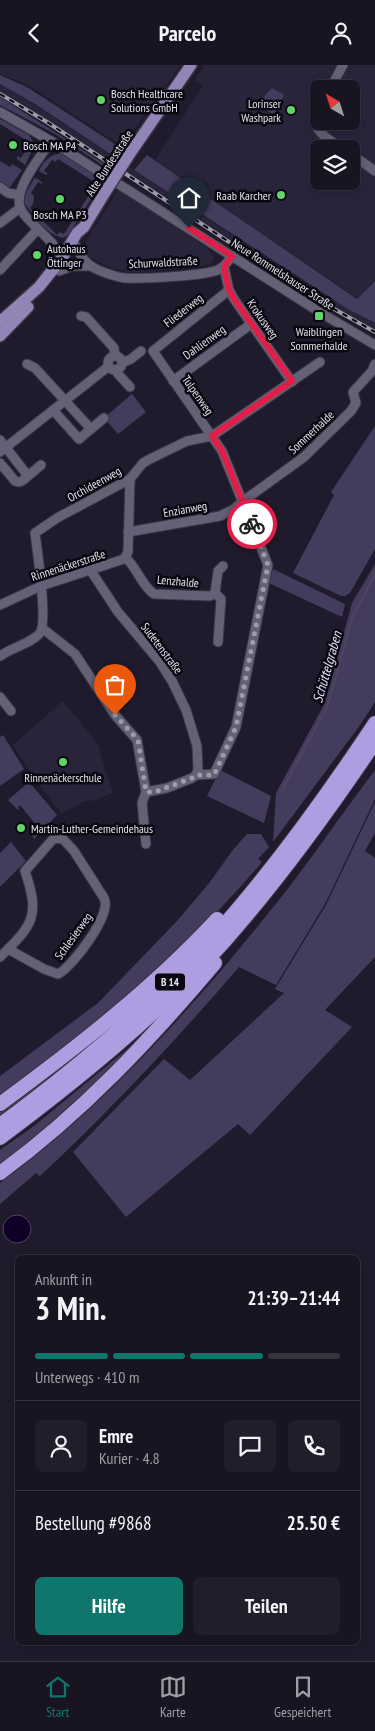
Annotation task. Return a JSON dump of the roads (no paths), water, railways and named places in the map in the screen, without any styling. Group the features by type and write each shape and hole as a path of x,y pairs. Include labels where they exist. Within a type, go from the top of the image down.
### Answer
{"highway":[{"name":"B 14","path":"0,1125 83,1061 143,1008 208,943 307,821 375,723"},
{"name":"B 14","path":"0,1138 92,1067 169,998 221,945 291,861 375,742"},
{"path":"0,1173 69,1118 148,1040 256,914 274,891 291,861"},
{"path":"0,1104 127,1004 186,951 236,899 260,881"}],"main road":[{"name":"Alte Bundesstraße","path":"0,336 34,302 59,271 73,245 76,233 84,227 191,65"},
{"name":"Alte Bundesstraße","path":"0,323 39,287 73,245"}],"street":[{"path":"335,80 344,65"},
{"name":"Neue Rommelshauser Straße","path":"0,113 51,141 321,313 375,345"},
{"path":"319,130 332,140"},
{"path":"51,141 24,183 19,195 20,208 57,248 62,258"},
{"path":"360,160 375,171"},
{"path":"0,187 8,193 19,195"},
{"path":"0,223 20,208"},
{"path":"0,270 38,229"},
{"path":"48,238 58,243 73,245 91,266"},
{"path":"224,267 232,256"},
{"name":"Schurwaldstraße","path":"59,271 72,267 91,266 108,274 127,278 195,274 224,267"},
{"name":"Krokusweg","path":"224,267 229,290 250,324 292,381"},
{"name":"Fliederweg","path":"153,351 229,290"},
{"path":"81,316 86,317 114,348 115,356 109,359 116,366 118,374 130,387"},
{"name":"Dahlienweg","path":"174,380 250,324"},
{"path":"28,475 2,447 65,401 141,351"},
{"name":"Tulpenweg","path":"153,351 222,451 268,565 236,727 214,775 196,775"},
{"path":"212,436 320,362"},
{"path":"27,364 35,368 91,429"},
{"name":"Sommerhalde","path":"242,502 304,457 351,411 356,403 353,392 372,371 375,364"},
{"path":"53,410 79,439 104,417"},
{"name":"Orchideenweg","path":"41,585 35,533 57,518 130,479 143,463 187,441 212,436"},
{"path":"0,463 18,483 42,465"},
{"path":"126,558 128,552 130,479"},
{"name":"Enzianweg","path":"128,532 220,516 234,509 242,502"},
{"name":"Rinnenäckerstraße","path":"0,605 41,585 91,571 126,558"},
{"name":"Lenzhalde","path":"126,558 148,588 154,593 206,597 215,593"},
{"name":"Lenzhalde","path":"215,593 218,571 223,565"},
{"name":"Sudetenstraße","path":"91,571 118,612 160,662 172,681 186,710 197,746 198,770 196,775"},
{"path":"0,656 36,636 42,628 41,585"},
{"name":"Lenzhalde","path":"215,593 221,599 218,642"},
{"path":"42,628 75,654 115,715 138,740 146,792 142,803 146,844"},
{"path":"0,697 11,711"},
{"path":"146,792 167,788 196,775"},
{"name":"Schlesierweg","path":"54,838 63,839 74,851 106,901 106,907 101,920 79,953 63,972 58,974 44,969 8,949 27,927 34,910 32,894 25,871 54,838"},
{"path":"0,957 8,949"}],"waterway":[{"name":"Schüttelgraben","path":"281,792 328,705 352,618 375,574"}],"railway":[{"path":"0,94 47,122 311,296 375,332"}],"place":[{"name":"Bosch Healthcare Solutions GmbH","path":"101,100"},
{"name":"Lorinser Washpark","path":"291,110"},
{"name":"Bosch MA P4","path":"13,145"},
{"name":"Raab Karcher","path":"281,195"},
{"name":"Bosch MA P3","path":"60,199"},
{"name":"Autohaus Öttinger","path":"37,255"},
{"name":"Waiblingen Sommerhalde","path":"319,316"},
{"name":"Rinnenäckerschule","path":"63,762"},
{"name":"Martin-Luther-Gemeindehaus","path":"21,828"}]}
